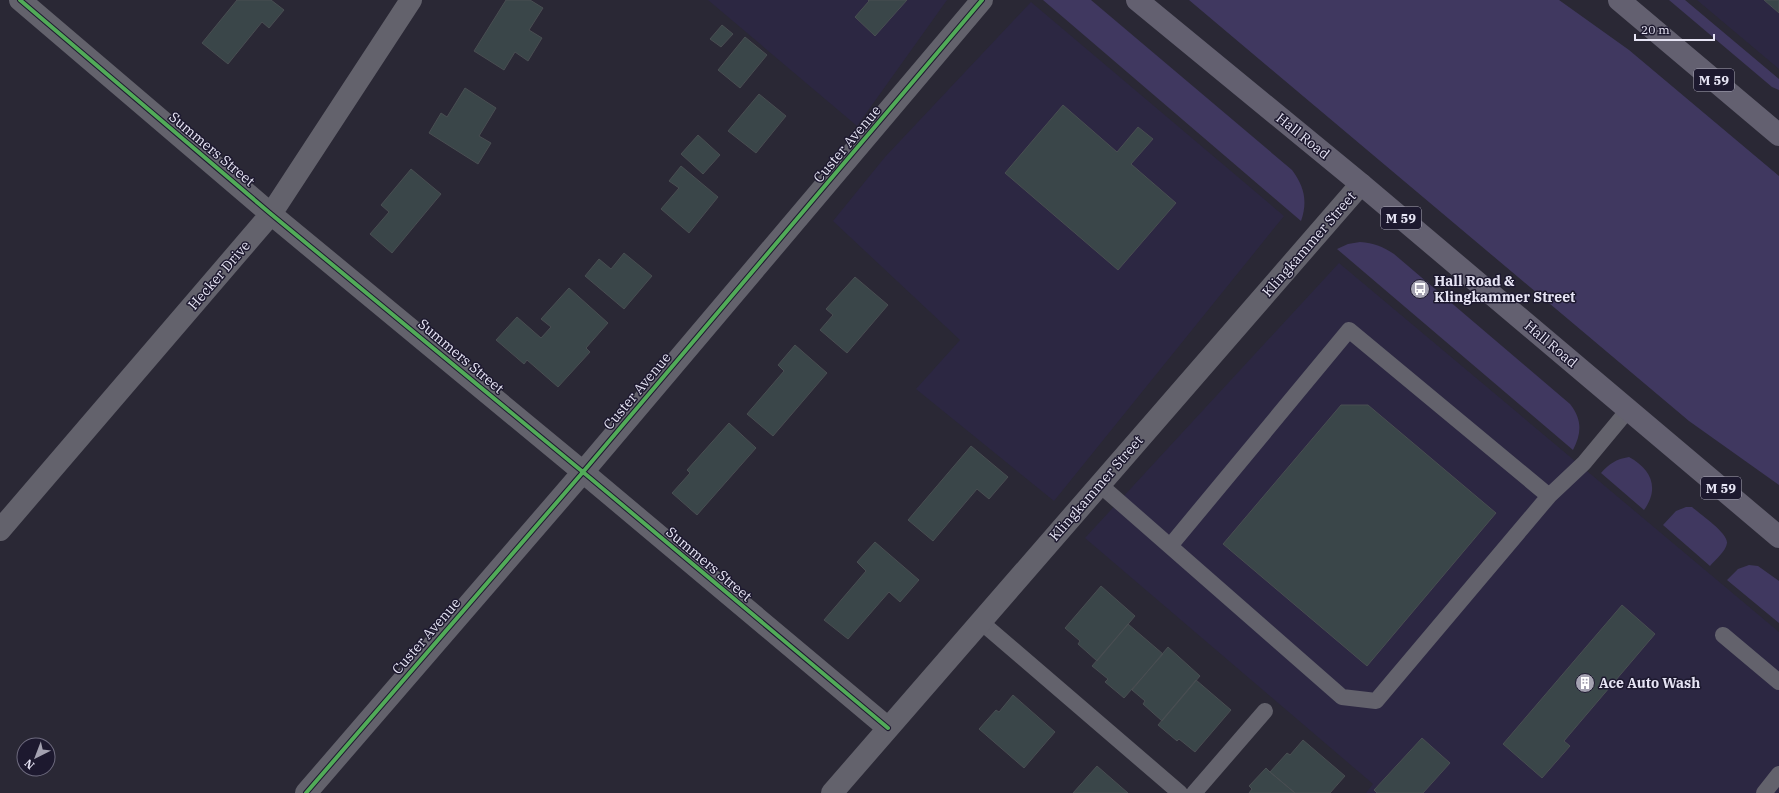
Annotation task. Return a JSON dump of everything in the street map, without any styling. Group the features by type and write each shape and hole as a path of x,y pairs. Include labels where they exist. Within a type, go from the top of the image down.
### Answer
{"highway":[{"name":"Hall Road","path":"1137,0 1361,184 1779,537"},
{"name":"M 59","path":"1619,0 1779,135"}],"street":[{"name":"Summers Street","path":"20,0 271,214 583,472 888,728"},
{"name":"Hecker Drive","path":"0,530 271,214 411,0"},
{"name":"Custer Avenue","path":"306,793 583,472 982,0"},
{"name":"Klingkammer Street","path":"832,793 1361,184"}],"lane":[{"path":"1170,546 1349,330 1549,496"},
{"path":"1099,484 1342,697 1376,701 1549,496 1584,463 1628,410"},
{"path":"981,622 1180,793"},
{"path":"1723,635 1779,682"},
{"path":"1194,793 1265,711"},
{"path":"1764,793 1779,774"}],"shaded area":[{"path":"708,0 947,0 857,126"},
{"path":"1043,0 1091,0 1292,170 1304,194 1304,207 1301,221"},
{"path":"1189,0 1559,0 1629,50 1779,176 1779,485 1689,421"},
{"path":"1669,0 1685,0 1779,79 1779,90 1772,87"},
{"path":"1697,0 1779,0 1779,69"},
{"path":"1031,2 1284,216 1054,501 916,389 960,340 833,221 885,157"},
{"path":"1360,242 1378,245 1394,254 1570,404 1579,421 1578,438 1573,450 1337,249 1348,244"},
{"path":"1339,263 1779,632 1779,793 1366,793 1373,784 1085,538"},
{"path":"1629,457 1643,467 1651,480 1652,494 1644,510 1601,473 1613,462"},
{"path":"1686,507 1692,507 1707,519 1723,534 1726,539 1727,543 1725,549 1710,566 1663,525 1676,511"},
{"path":"1749,565 1758,566 1779,581 1779,623 1727,580 1738,569"}],"building":[{"path":"237,0 271,0 284,10 269,28 262,22 228,64 202,43"},
{"path":"506,0 530,0 543,8 529,30 542,38 528,61 515,52 504,70 474,51"},
{"path":"868,0 907,0 875,36 855,17 869,1"},
{"path":"1764,0 1779,0 1779,13"},
{"path":"722,25 733,34 721,47 710,39"},
{"path":"745,37 767,55 740,88 718,70"},
{"path":"465,88 496,108 479,136 491,143 478,164 429,133 441,113 447,117"},
{"path":"759,94 786,116 756,153 728,131"},
{"path":"1063,105 1117,152 1138,127 1153,139 1131,164 1176,203 1118,270 1005,173"},
{"path":"698,135 720,155 703,174 681,154"},
{"path":"681,166 718,197 689,233 661,209 679,188 669,181"},
{"path":"411,169 441,194 392,253 370,234 389,212 381,205"},
{"path":"624,253 652,276 624,309 585,276 599,259 611,269"},
{"path":"855,277 888,305 847,353 820,330 833,315 826,309"},
{"path":"569,288 608,323 586,348 590,352 558,387 527,360 524,364 496,340 517,317 541,338 551,327 541,319"},
{"path":"795,345 827,373 773,436 747,414 784,371 778,365"},
{"path":"1341,405 1368,405 1496,513 1367,666 1223,544"},
{"path":"729,423 756,448 697,515 672,493 690,473 687,470"},
{"path":"971,446 1008,477 989,499 977,489 933,541 908,520"},
{"path":"875,542 919,580 900,602 889,592 848,639 824,620 866,571 857,562"},
{"path":"1101,586 1135,616 1097,661 1078,644 1080,641 1065,628"},
{"name":"Ace Auto Wash","path":"1622,605 1655,634 1564,741 1570,746 1542,778 1503,744"},
{"path":"1128,624 1163,654 1124,698 1105,682 1108,679 1092,666"},
{"path":"1168,647 1200,676 1162,721 1143,704 1145,701 1132,690"},
{"path":"1196,680 1231,710 1195,752 1179,739 1177,741 1158,725"},
{"path":"1013,695 1055,732 1024,768 979,729 996,710 999,712"},
{"path":"1422,738 1450,763 1423,793 1377,793 1374,790"},
{"path":"1303,740 1345,776 1330,793 1295,793 1270,772 1287,753 1290,755"},
{"path":"1097,766 1128,793 1073,793"},
{"path":"1266,768 1295,793 1249,793 1252,789 1249,786"}],"cycle path":[{"path":"20,0 271,214 583,472 888,728"},
{"path":"306,793 583,472 982,0"}],"place":[{"name":"Hall Road & Klingkammer Street","path":"1420,289"},
{"name":"Ace Auto Wash","path":"1585,683"}]}
